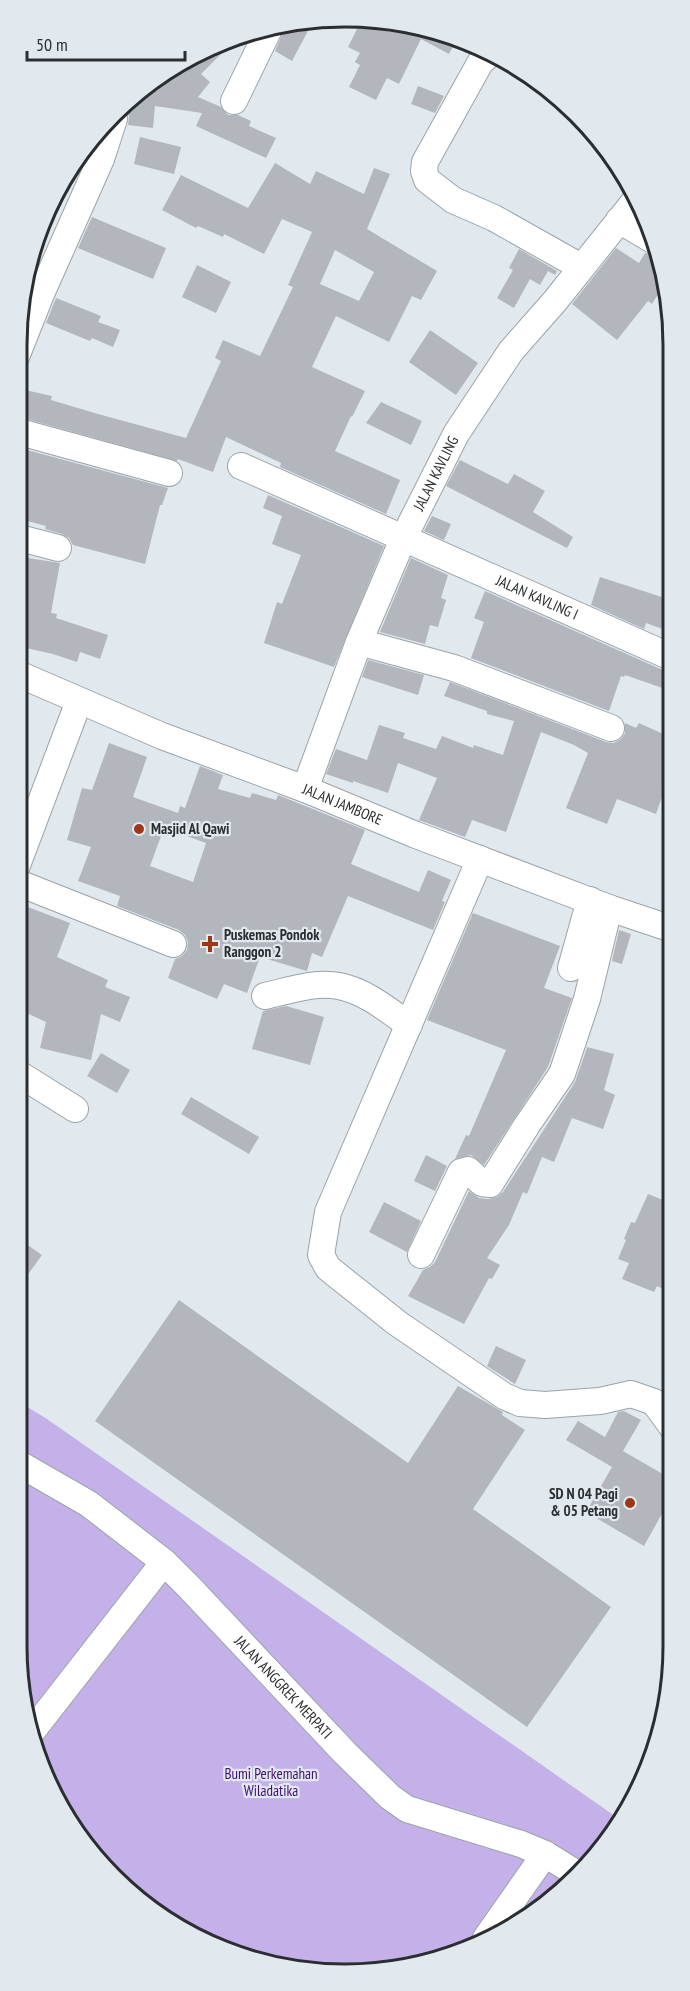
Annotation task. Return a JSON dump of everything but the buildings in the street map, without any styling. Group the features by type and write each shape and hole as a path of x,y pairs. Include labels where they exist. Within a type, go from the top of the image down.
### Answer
{"street":[{"path":"234,101 265,38"},
{"path":"484,59 480,63 425,162 424,171 427,180 453,200 494,218 581,267"},
{"path":"28,327 101,159 110,130"},
{"name":"JALAN KAVLING","path":"305,789 359,642 403,538 456,434 512,351 631,206"},
{"path":"619,220 643,234"},
{"path":"27,434 169,472"},
{"name":"JALAN KAVLING I","path":"241,466 663,653"},
{"path":"27,540 58,548"},
{"path":"359,642 454,668 611,728"},
{"name":"JALAN JAMBORE","path":"27,678 162,736 305,789 416,835 663,926"},
{"path":"27,839 80,701"},
{"path":"480,859 328,1212 321,1254 323,1262 397,1323 504,1396 520,1403 545,1405 600,1401 631,1394 654,1402 663,1414"},
{"path":"27,886 173,944"},
{"path":"571,968 600,904"},
{"path":"421,1255 461,1172 468,1170 482,1183 490,1184 562,1074 587,999 600,904"},
{"path":"265,996 303,987 337,985 352,989 409,1024"},
{"path":"27,1079 75,1109"},
{"name":"JALAN ANGGREK MERPATI","path":"27,1468 89,1504 164,1562 345,1753 390,1797 407,1809 521,1844 545,1854 571,1870"},
{"path":"37,1725 164,1562"},
{"path":"494,1927 545,1854"}],"green space":[{"name":"Bumi Perkemahan Wiladatika","path":"27,1407 614,1815 597,1840 555,1885 504,1921 467,1940 447,1947 387,1961 324,1963 263,1953 204,1931 151,1898 106,1856 81,1823 51,1768 33,1708 27,1646"}],"place":[{"name":"Masjid Al Qawi","path":"139,829"},
{"name":"Puskemas Pondok Ranggon 2","path":"210,944"},
{"name":"SD N 04 Pagi & 05 Petang","path":"630,1503"}]}
